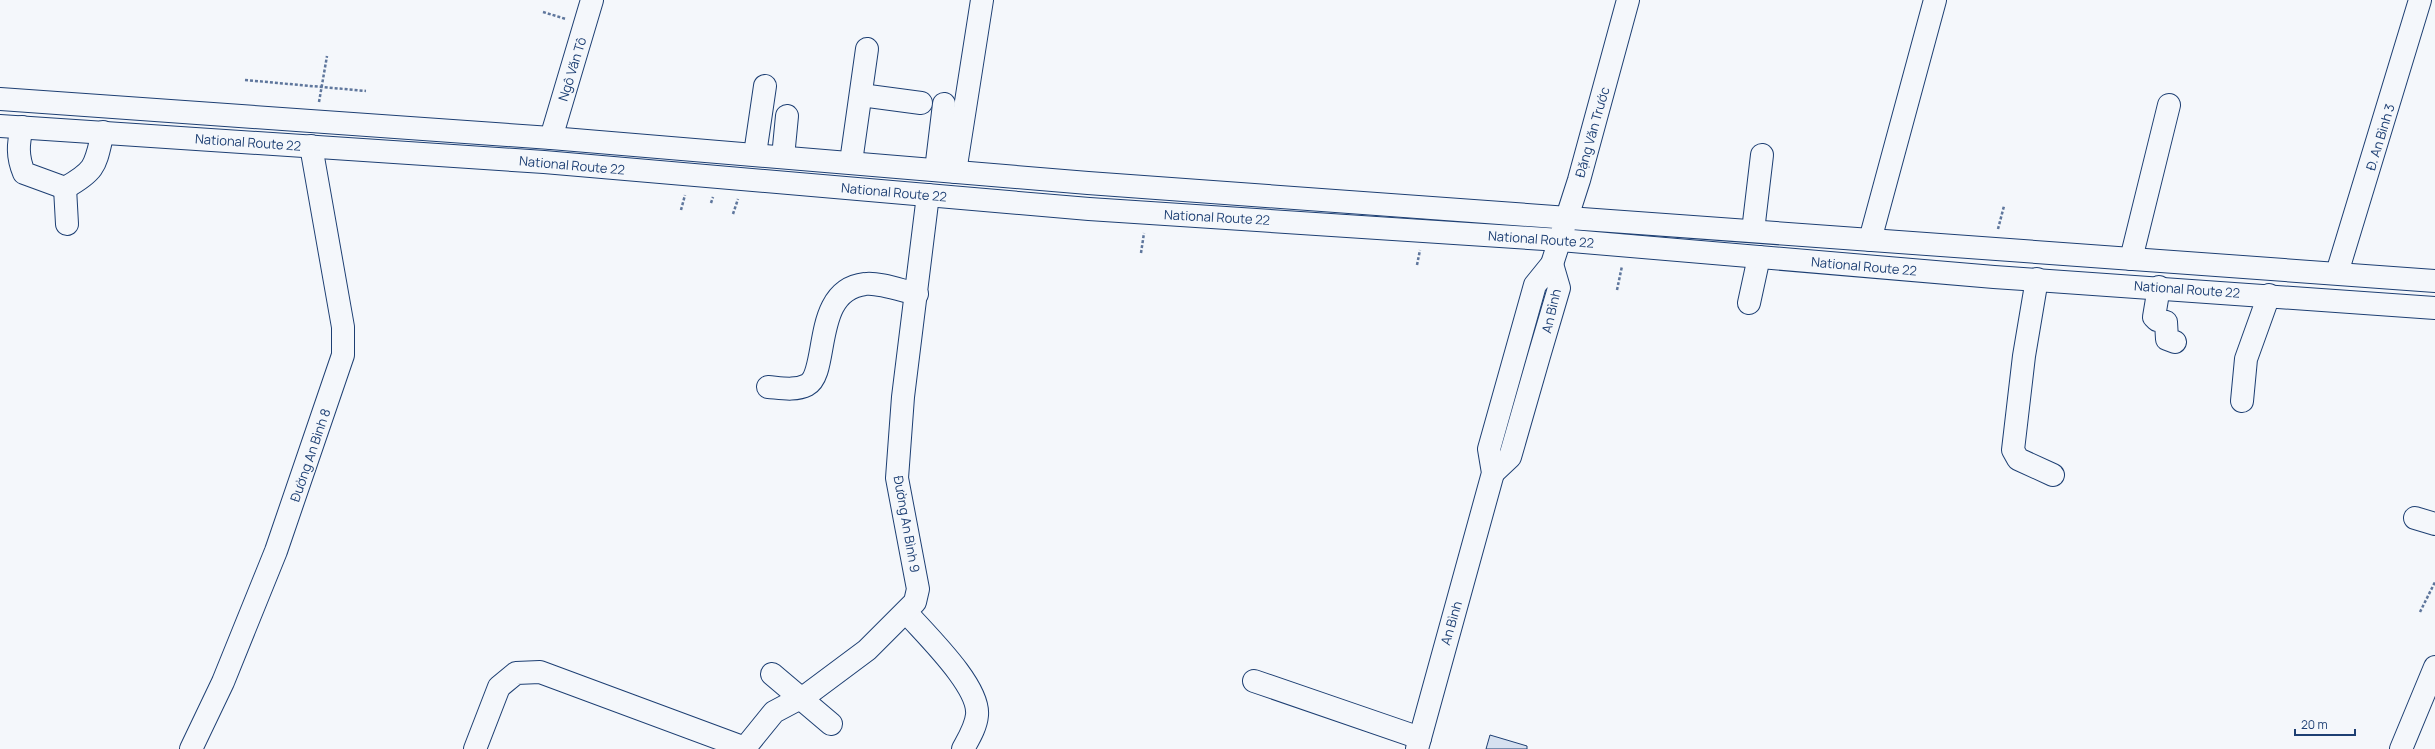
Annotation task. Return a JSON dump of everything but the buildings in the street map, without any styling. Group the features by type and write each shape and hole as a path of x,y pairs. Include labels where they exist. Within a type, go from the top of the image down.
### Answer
{"main road":[{"name":"Ngô Văn Tô","path":"551,138 592,0"},
{"path":"946,171 982,0"},
{"name":"Đặng Văn Trước","path":"1552,264 1567,217 1628,0"},
{"path":"1870,240 1935,0"},
{"name":"Đ. An Bình 3","path":"2337,273 2420,0"},
{"path":"851,162 867,49"},
{"path":"755,154 765,86"},
{"path":"861,95 921,104"},
{"name":"National Route 22","path":"0,99 551,138 946,171 2435,281"},
{"path":"944,104 946,171"},
{"path":"2131,259 2169,105"},
{"path":"783,157 787,116"},
{"name":"National Route 22","path":"0,126 544,162 1096,210 1560,240 2037,279 2435,308"},
{"path":"22,127 17,145 18,160 24,172 65,188"},
{"path":"65,188 86,176 94,166 103,132"},
{"name":"Đường An Bình 8","path":"191,749 223,682 276,552 343,355 343,327 311,146"},
{"path":"1752,231 1762,155"},
{"path":"65,188 68,224"},
{"name":"Đường An Bình 9","path":"745,748 774,712 800,698 868,650 915,602 918,589 897,478 903,397 928,195"},
{"path":"1749,303 1759,257"},
{"name":"An Bình","path":"1418,744 1493,473 1510,457 1558,288 1552,264"},
{"path":"2037,279 2024,356 2013,450 2018,459 2053,475"},
{"path":"768,388 798,388 808,384 815,378 825,327 834,305 849,289 866,284 916,294"},
{"path":"2159,287 2154,317 2157,320 2166,322 2167,339 2175,342"},
{"path":"2242,402 2246,359 2269,295"},
{"path":"906,612 966,682 975,696 977,716 964,749"},
{"path":"2401,749 2435,667"},
{"path":"475,749 499,687 516,673 540,672 745,748"},
{"path":"772,674 831,724"},
{"path":"1254,681 1418,744"}],"path":[{"path":"316,122 327,56"},
{"path":"244,80 366,91"},
{"path":"2420,612 2435,582"}]}
